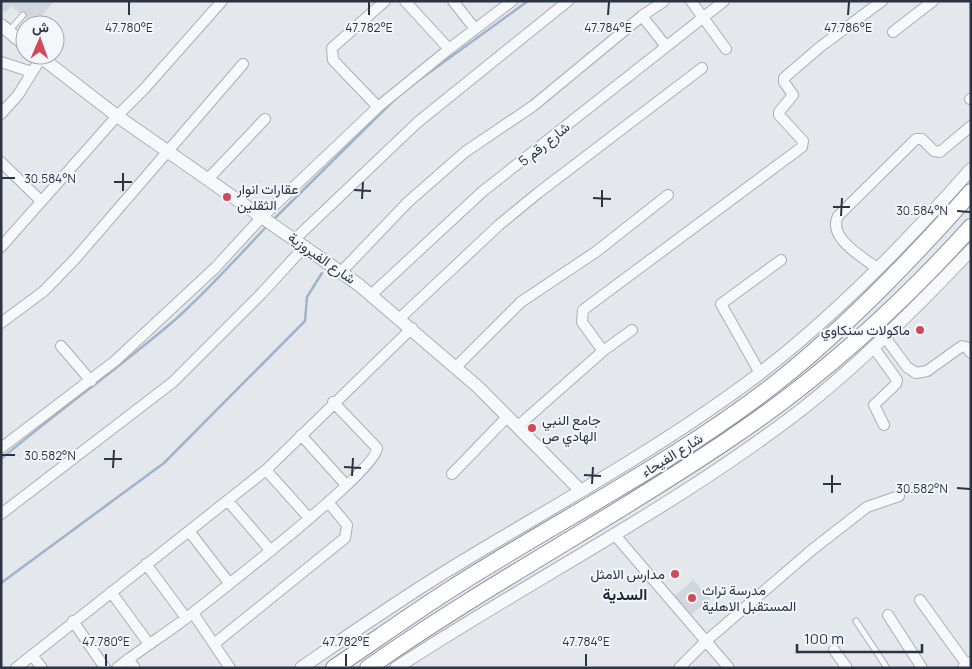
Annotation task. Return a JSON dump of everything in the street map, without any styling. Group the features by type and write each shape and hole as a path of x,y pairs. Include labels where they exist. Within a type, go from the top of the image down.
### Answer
{"highway":[{"name":"شارع الفيحاء","path":"334,668 454,587 688,446 777,382 832,335 923,246 971,192"},
{"name":"شارع الفيحاء","path":"368,668 462,604 698,460 760,418 847,349 902,298 971,226"},
{"path":"580,511 590,527"}],"street":[{"path":"1,246 222,1"},
{"path":"378,108 333,60 332,48 385,1"},
{"path":"405,1 449,49"},
{"path":"453,1 476,29"},
{"path":"1,448 92,381 267,221 378,108 449,49 512,1"},
{"path":"1,514 173,382 262,293 300,242 418,122 568,1"},
{"path":"342,270 408,202 465,152 533,106 642,16 664,1"},
{"path":"691,1 726,49"},
{"name":"شارع رقم 5","path":"371,295 482,192 665,45 724,1"},
{"path":"604,351 582,322 583,310 802,147 801,138 779,115 779,112 794,95 784,82 784,78 820,47 882,1"},
{"path":"893,32 933,1"},
{"path":"642,16 665,45"},
{"path":"5,28 15,36"},
{"path":"1,62 32,72"},
{"path":"1,323 44,292 244,64"},
{"path":"1,114 36,65"},
{"name":"شارع الفيروزية","path":"52,65 167,152 342,270 456,367 508,416 581,491"},
{"path":"400,318 499,225 702,68"},
{"path":"208,179 264,119"},
{"path":"878,270 839,237 835,225 838,216 916,139 922,139 934,151 940,152 971,126"},
{"path":"1,162 41,201"},
{"path":"301,668 444,572 678,431 760,373 822,321 878,270 931,215 971,169"},
{"path":"456,367 521,302 597,251 668,194"},
{"path":"1,230 9,239"},
{"path":"396,668 472,618 709,475 800,410 874,348 971,250"},
{"path":"760,373 721,304 781,260"},
{"path":"16,668 266,470 412,328"},
{"path":"518,426 604,351 632,330"},
{"path":"884,336 907,366 916,373 927,371 962,346 966,347 971,353"},
{"path":"60,346 92,381"},
{"path":"874,348 897,380 896,384 874,405 884,425"},
{"path":"117,668 190,615 271,551 328,502 374,456 377,448 334,402"},
{"path":"452,474 508,416"},
{"path":"678,431 688,446"},
{"path":"300,435 346,485"},
{"path":"698,460 709,475"},
{"path":"266,470 310,518"},
{"path":"679,668 705,642 813,549 866,507 899,496"},
{"path":"228,501 271,551"},
{"path":"214,644 345,538 347,525 328,502"},
{"path":"189,531 229,583"},
{"path":"614,534 729,668"},
{"path":"146,564 214,644 230,668"},
{"path":"444,572 454,587"},
{"path":"111,592 149,644"},
{"path":"920,600 968,666"},
{"path":"462,604 472,618"},
{"path":"888,615 922,668"},
{"path":"73,621 105,668"},
{"path":"834,650 846,668"},
{"path":"32,655 42,668"},
{"path":"128,659 135,668"}],"lane":[{"path":"856,621 887,668"}],"shaded area":[{"path":"1,1 54,1 42,15 22,15 11,6 5,13 1,10"},
{"name":"مدرسة تراث المستقبل الاهلية","path":"693,580 710,599 690,616 673,597"}],"waterway":[{"path":"412,85 528,1"},
{"path":"274,219 396,98"},
{"path":"1,459 176,319 266,227"},
{"path":"1,583 164,463 305,321 307,297 322,273"}],"place":[{"name":"عقارات انوار الثقلين","path":"227,197"},
{"name":"ماكولات سنكاوي","path":"920,330"},
{"name":"جامع النبي الهادي ص","path":"532,428"},
{"name":"مدارس الامثل","path":"675,574"},
{"name":"مدرسة تراث المستقبل الاهلية","path":"692,598"}],"district":[{"name":"السدية","path":"625,594"}]}
